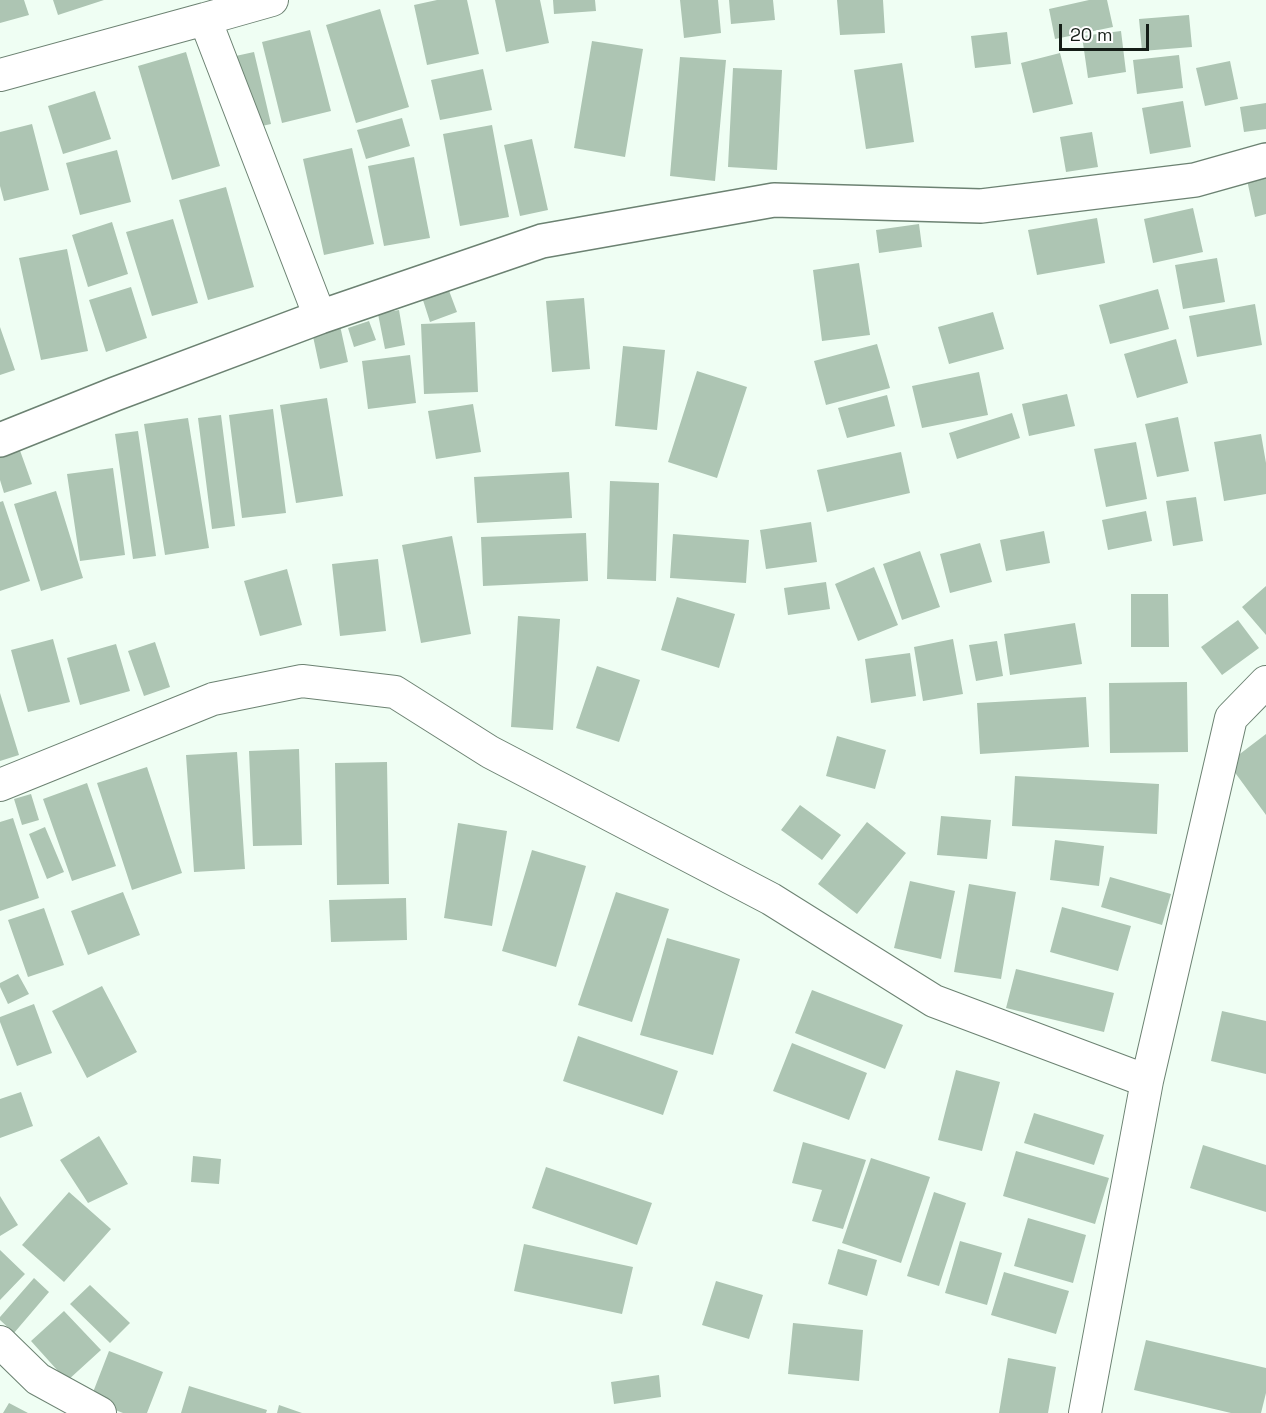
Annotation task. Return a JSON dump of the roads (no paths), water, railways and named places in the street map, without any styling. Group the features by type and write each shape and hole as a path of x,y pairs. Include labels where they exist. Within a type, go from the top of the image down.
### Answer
{"street":[{"path":"0,75 272,0"},
{"path":"205,20 320,317"},
{"path":"0,440 320,317 542,241 774,200 981,206 1195,180 1266,160"},
{"path":"0,785 213,699 302,681 395,692 490,752 771,898 934,1001 1147,1081"},
{"path":"1085,1413 1147,1081 1231,718 1266,682"},
{"path":"0,1342 38,1379 100,1413"}]}
